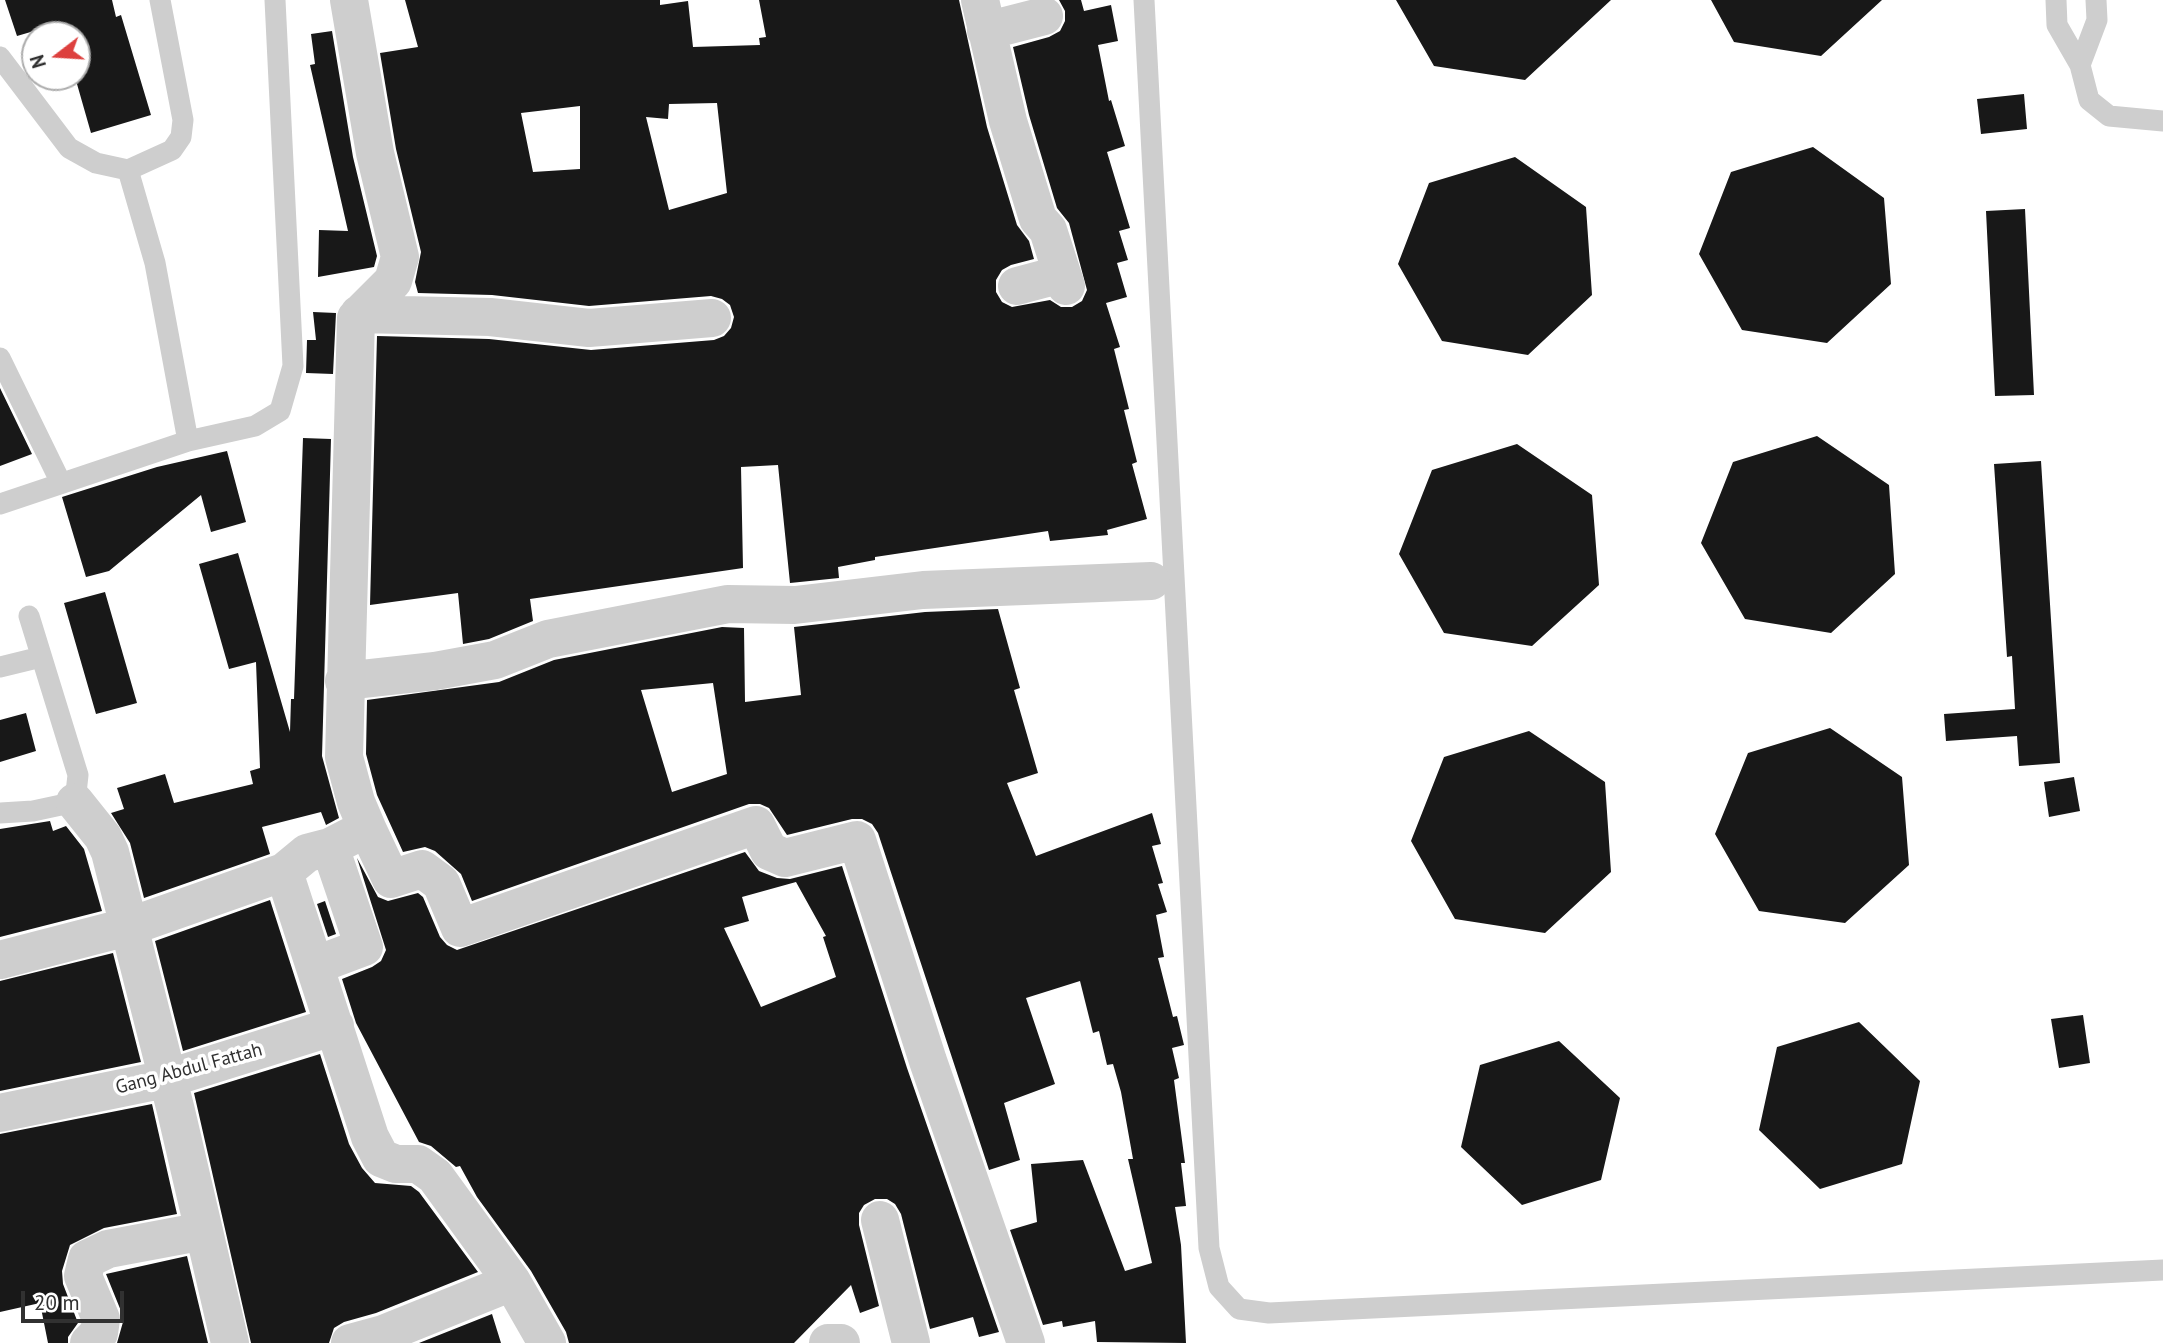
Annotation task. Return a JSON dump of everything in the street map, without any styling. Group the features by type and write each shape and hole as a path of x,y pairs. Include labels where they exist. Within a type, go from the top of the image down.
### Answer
{"street":[{"path":"349,0 375,153 400,257 393,281 356,318 344,757 356,802 391,879 422,869 442,883 460,928 620,870 756,825 769,850 786,858 857,840 928,1061 1026,1343"},
{"path":"1017,286 1064,280 1048,230 1038,219 1008,121 983,15 1044,16"},
{"path":"359,314 489,317 589,328 712,318"},
{"path":"344,681 435,671 495,660 548,639 728,604 795,605 923,590 1150,581"},
{"path":"75,802 103,837 110,852 131,926 230,1343"},
{"path":"0,960 131,926 284,872 306,853 330,847 367,828"},
{"path":"316,965 364,947 330,847"},
{"path":"284,872 370,1137 381,1158 396,1164 418,1164 435,1176 512,1282 547,1343"},
{"name":"Gang Abdul Fattah","path":"0,1114 166,1079 335,1026"},
{"path":"880,1220 911,1343"},
{"path":"89,1343 99,1333 101,1320 83,1276 88,1259 108,1249 204,1231"},
{"path":"351,1343 383,1334 512,1282"},
{"path":"828,1343 841,1343"}],"lane":[{"path":"0,57 69,148 96,163 128,170 172,150 181,137 183,120 160,0"},
{"path":"0,504 188,441 255,426 280,411 293,366 275,0"},
{"path":"1144,0 1209,1248 1219,1287 1239,1309 1269,1313 2163,1270"},
{"path":"2056,0 2057,25 2080,65 2089,100 2109,116 2163,121"},
{"path":"2080,65 2097,20 2096,0"},
{"path":"128,170 155,263 188,441"},
{"path":"0,358 61,483"},
{"path":"0,813 33,811 75,802 78,775 29,616"},
{"path":"0,667 40,657"}],"building":[{"path":"5,0 112,0 116,17 121,15 151,115 91,133 79,91 91,91 91,21 21,21 21,35 17,36"},
{"path":"405,0 660,0 660,5 688,1 693,47 760,45 759,38 766,37 759,0 959,0 987,127 1017,225 1029,241 1034,259 1002,270 996,280 996,292 1002,302 1012,307 1050,300 1061,307 1072,307 1082,301 1087,290 1069,223 1057,208 1029,115 1013,47 1049,37 1060,31 1065,21 1065,11 1059,0 1081,0 1084,11 1111,5 1118,41 1098,45 1109,101 1111,100 1125,146 1107,152 1130,228 1119,231 1128,260 1117,263 1127,297 1106,303 1120,347 1114,349 1129,409 1124,410 1137,462 1132,464 1147,519 1107,530 1108,535 1050,541 1048,531 875,557 875,560 838,567 839,578 790,583 778,465 741,467 743,568 530,599 533,621 489,639 463,644 458,593 370,605 377,336 489,339 591,350 714,340 724,336 731,328 734,317 730,305 711,296 589,306 492,295 418,293 415,282 421,252 396,149 380,53 418,47","holes":["717,103 727,193 669,210 646,117 668,119 669,104","580,106 580,169 533,172 521,113"]},
{"path":"1396,0 1611,0 1525,80 1434,66"},
{"path":"1711,0 1882,0 1821,56 1734,42"},
{"path":"332,31 353,157 377,256 374,267 318,277 319,230 348,231 310,65 315,64 311,34"},
{"path":"2024,94 2027,129 1981,134 1977,99"},
{"path":"1813,147 1884,198 1891,284 1827,343 1742,330 1699,254 1731,172"},
{"path":"1515,157 1586,207 1592,295 1528,355 1442,341 1398,264 1429,183"},
{"path":"2025,209 2034,395 1995,396 1986,211"},
{"path":"313,312 336,313 333,374 306,373 307,340 316,340"},
{"path":"0,388 32,454 0,466"},
{"path":"1817,436 1889,485 1895,574 1831,633 1745,619 1701,543 1733,462"},
{"path":"303,438 331,439 322,756 339,818 326,825 321,812 262,827 270,854 144,898 130,843 111,813 124,809 117,788 165,774 174,803 253,784 250,771 260,768 256,662 229,669 199,564 238,553 290,732 291,699 294,699"},
{"path":"1517,444 1592,495 1599,585 1532,646 1444,633 1399,554 1432,470"},
{"path":"227,451 246,522 211,532 201,495 109,571 86,577 62,497 157,467"},
{"path":"2041,461 2060,763 2019,766 2017,736 1946,741 1944,714 2015,709 2012,656 2007,657 1994,464"},
{"path":"105,592 137,703 96,714 64,603"},
{"path":"998,609 1020,688 1014,690 1038,773 1007,783 1036,856 1152,813 1161,844 1152,846 1163,883 1158,884 1167,912 1156,915 1164,957 1158,958 1173,1017 1177,1016 1184,1045 1172,1048 1179,1078 1174,1080 1185,1163 1181,1163 1186,1206 1175,1207 1181,1245 1186,1343 1097,1342 1095,1321 1063,1327 1062,1321 1043,1325 1010,1230 1037,1222 1031,1164 1083,1160 1125,1271 1152,1263 1128,1159 1133,1159 1113,1064 1107,1065 1099,1031 1093,1033 1080,981 1026,998 1055,1084 1004,1103 1020,1160 989,1170 878,833 872,824 862,819 852,819 787,835 769,808 760,804 749,804 472,901 461,874 435,851 425,847 403,852 377,795 366,754 367,700 499,682 554,660 722,627 744,628 745,702 801,695 794,627 925,612","holes":["713,683 727,774 672,792 641,690"]},
{"path":"26,713 36,751 0,762 0,720"},
{"path":"1830,728 1902,777 1909,865 1845,923 1759,911 1715,834 1748,753"},
{"path":"1529,731 1605,782 1611,872 1545,933 1455,919 1411,841 1444,757"},
{"path":"2074,777 2080,811 2049,817 2044,782"},
{"path":"50,821 53,831 66,826 84,849 102,911 0,937 0,829"},
{"path":"745,852 759,871 777,878 790,879 842,866 907,1068 999,1332 979,1337 973,1317 930,1329 901,1214 895,1204 887,1199 875,1199 864,1205 859,1213 859,1225 879,1306 860,1313 851,1285 794,1343 569,1343 566,1332 531,1271 477,1197 460,1166 456,1167 431,1146 419,1142 356,1023 342,979 372,967 381,961 386,950 357,858 378,897 388,901 418,893 423,897 440,937 447,945 457,950","holes":["796,882 826,936 823,937 836,977 761,1007 724,928 749,921 742,897"]},
{"path":"270,900 306,1012 183,1051 155,941"},
{"path":"325,901 336,934 328,937 317,904"},
{"path":"113,953 141,1062 0,1091 0,981"},
{"path":"2083,1015 2090,1063 2059,1068 2051,1019"},
{"path":"1859,1022 1920,1081 1902,1164 1820,1189 1759,1130 1777,1047"},
{"path":"1559,1041 1620,1098 1601,1180 1522,1205 1461,1147 1480,1065"},
{"path":"320,1054 349,1144 362,1168 375,1183 411,1186 419,1192 478,1272 376,1313 344,1322 334,1328 329,1343 251,1343 194,1093"},
{"path":"152,1104 177,1214 104,1228 70,1245 62,1271 63,1284 78,1323 68,1337 68,1343 48,1343 40,1303 0,1312 0,1134"},
{"path":"187,1256 208,1343 117,1343 123,1322 106,1274"},
{"path":"492,1314 501,1343 419,1343"}]}
